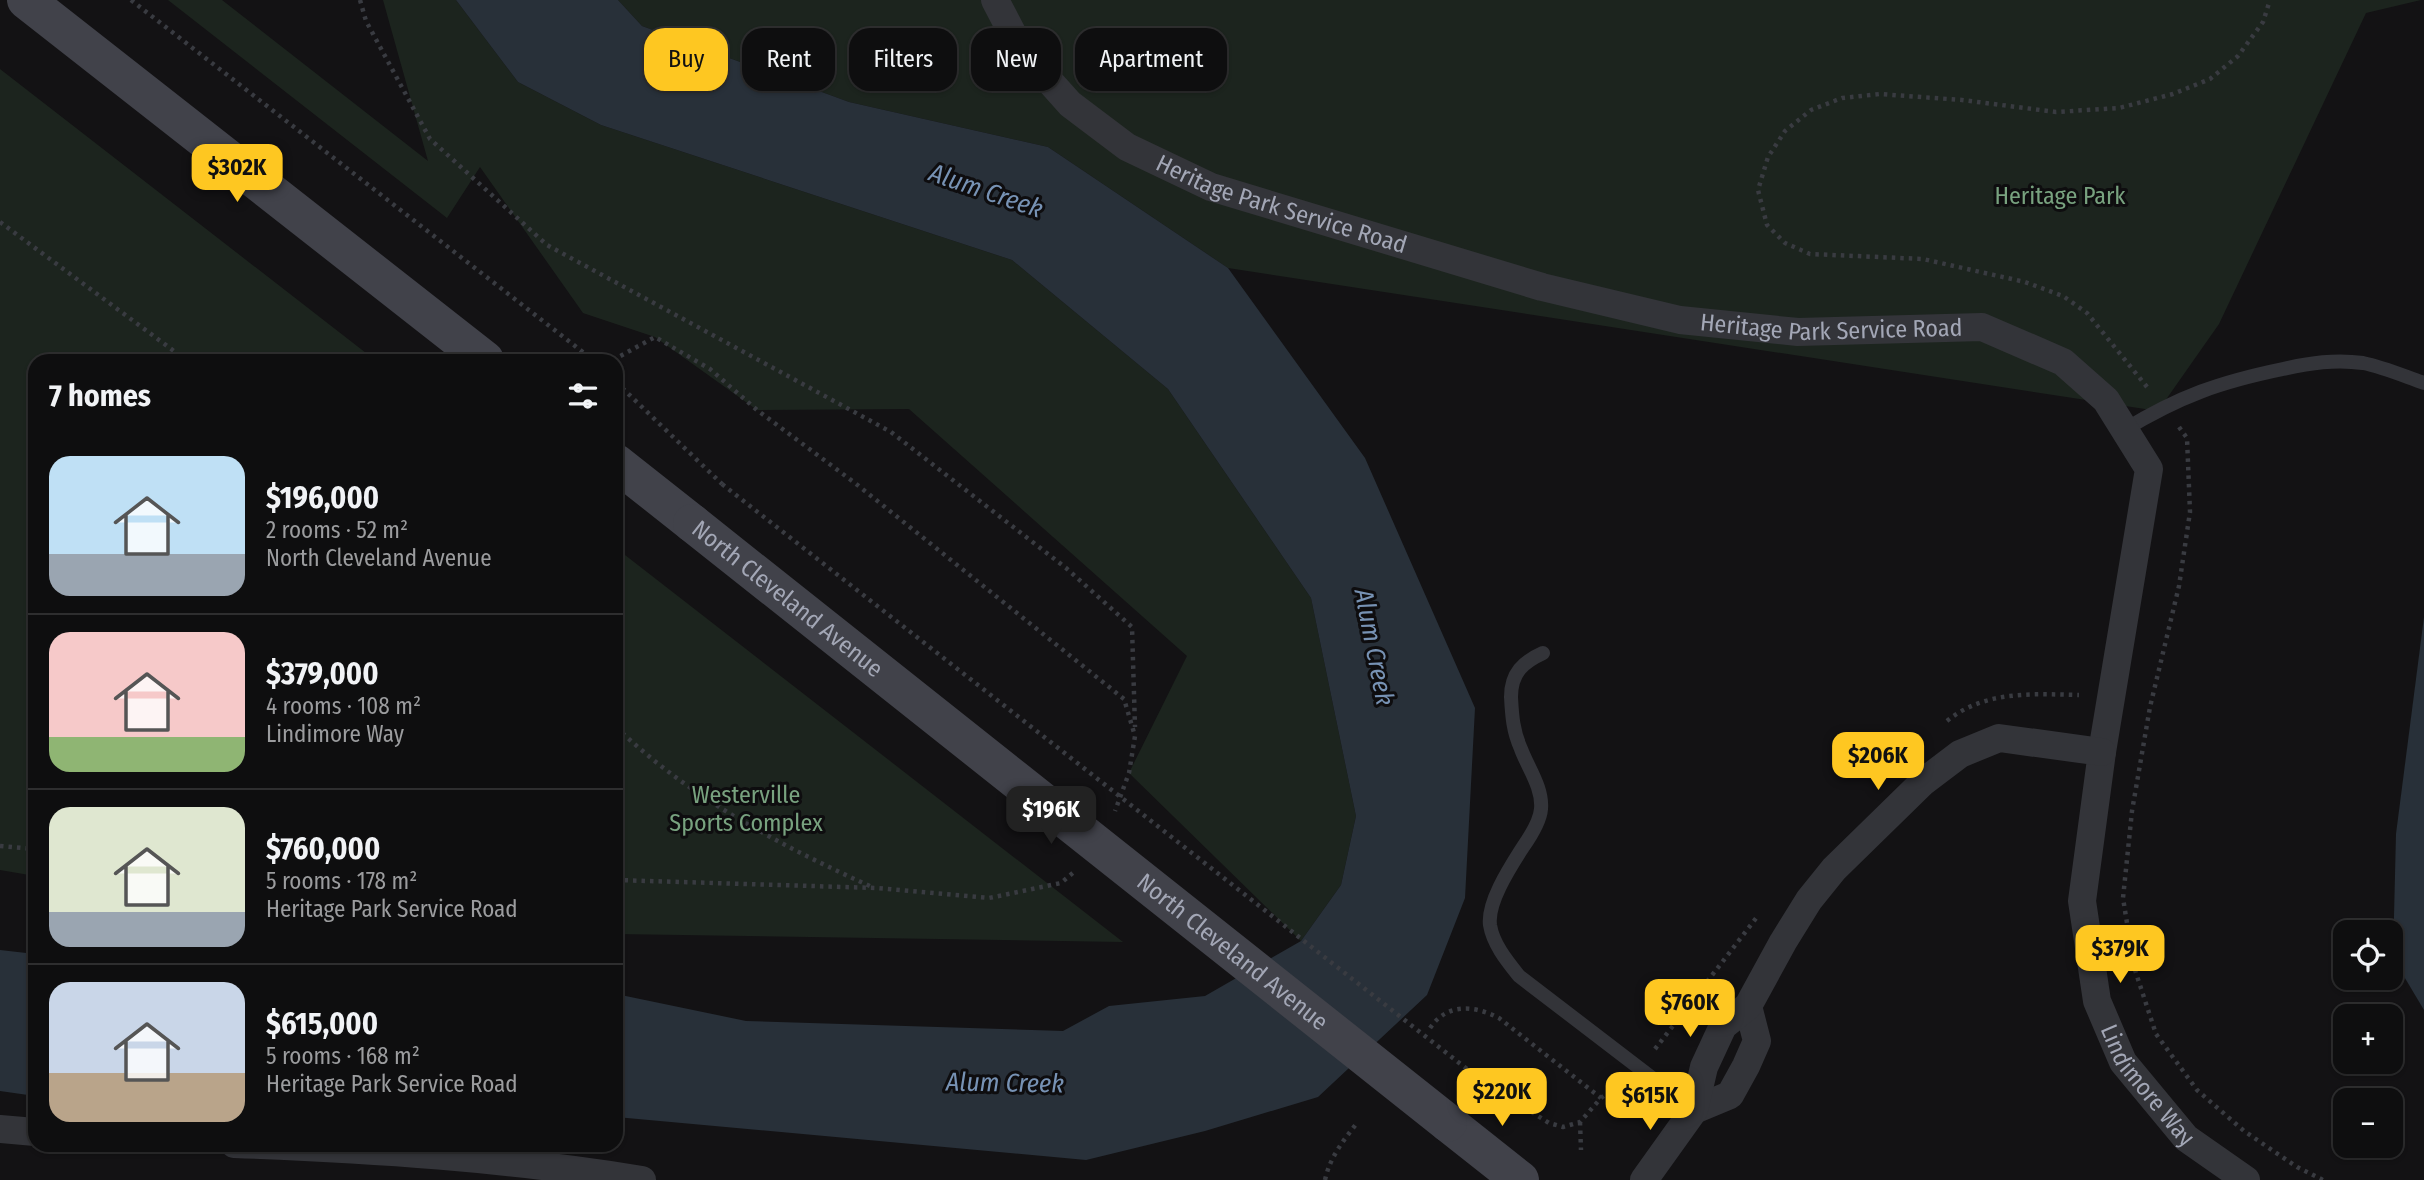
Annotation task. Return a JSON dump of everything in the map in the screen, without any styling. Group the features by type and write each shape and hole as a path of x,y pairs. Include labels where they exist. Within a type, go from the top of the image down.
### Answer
{"main road":[{"path":"26,0 477,354"},
{"name":"North Cleveland Avenue","path":"623,469 1520,1180"}],"street":[{"name":"Heritage Park Service Road","path":"995,0 1020,48 1070,104 1126,147 1210,187 1542,287 1679,320 1798,332 1982,327 2063,362 2106,400 2149,469 2102,752"},
{"path":"1644,1180 1694,1110 1704,1067 1723,1026 1748,1006 1809,900 1834,869 1923,782 1960,754 2000,738 2102,752"},
{"name":"Lindimore Way","path":"2102,752 2082,901 2097,1001 2123,1062 2186,1138 2246,1180"},
{"path":"1694,1110 1730,1095 1746,1066 1757,1041 1748,1006"},
{"path":"0,1129 28,1131"},
{"path":"388,1152 491,1160 642,1180"}],"lane":[{"path":"2124,430 2162,407 2200,390 2239,378 2327,360 2364,363 2424,383"},
{"path":"1543,653 1525,661 1511,687 1511,721 1541,796 1542,811 1496,894 1490,924 1501,953 1518,976 1694,1110"}],"path":[{"path":"131,0 585,354"},
{"path":"360,0 366,21 430,139 547,245 891,432 1066,568 1132,627 1135,736 1129,773 1111,822"},
{"path":"2110,340 2087,313 2063,296 2025,282 1923,259 1810,254 1785,243 1767,225 1758,190 1768,157 1785,131 1811,110 1842,98 1880,94 1962,100 2056,112 2119,108 2173,94 2210,79 2238,56 2263,22 2270,0"},
{"path":"0,222 178,354"},
{"path":"623,355 655,337 710,369 757,410 855,483 1124,699 1135,736"},
{"path":"623,389 722,484 1481,1080 1549,1123 1563,1127 1580,1122 1601,1098 1620,1083"},
{"path":"2150,707 2132,811 2123,898 2134,967 2156,1034 2197,1090 2244,1131 2297,1167 2323,1180"},
{"path":"623,733 675,778 728,814 811,860 876,888"},
{"path":"0,846 28,848"},
{"path":"623,880 876,888 989,898 1062,883 1079,868"},
{"path":"1430,1028 1436,1019 1450,1010 1467,1007 1485,1010 1601,1098"},
{"path":"1580,1122 1581,1150"},
{"path":"1325,1180 1337,1149 1357,1123"}],"green space":[{"path":"168,0 222,0 428,161 383,0 456,0 518,82 601,125 1012,260 1168,389 1311,598 1356,816 1341,885 1301,941 1129,773 1187,656 909,409 757,410 655,337 583,313 480,167 447,218"},
{"name":"Heritage Park","path":"618,0 2421,0 2366,13 2219,324 2158,411 1228,268 1048,147 849,102 819,91 835,91 835,28 742,28 742,63 728,58 728,28 642,26"},
{"path":"0,69 367,354 28,354 28,875 0,870"},
{"name":"Westerville Sports Complex","path":"623,553 1123,942 623,934"}],"water":[{"name":"Alum Creek","path":"456,0 618,0 642,26 647,28 644,28 644,91 728,91 728,58 742,63 742,91 819,91 849,102 1048,147 1228,268 1365,458 1475,708 1465,898 1427,995 1318,1097 1205,1131 1086,1160 623,1118 623,995 746,1021 1063,1031 1109,1006 1205,996 1301,941 1341,885 1356,816 1311,598 1168,389 1012,260 601,125 518,82"},
{"path":"2424,617 2424,1010 2403,975 2403,920 2394,920 2396,834"},
{"path":"0,950 28,953 28,1095 0,1091"}]}
